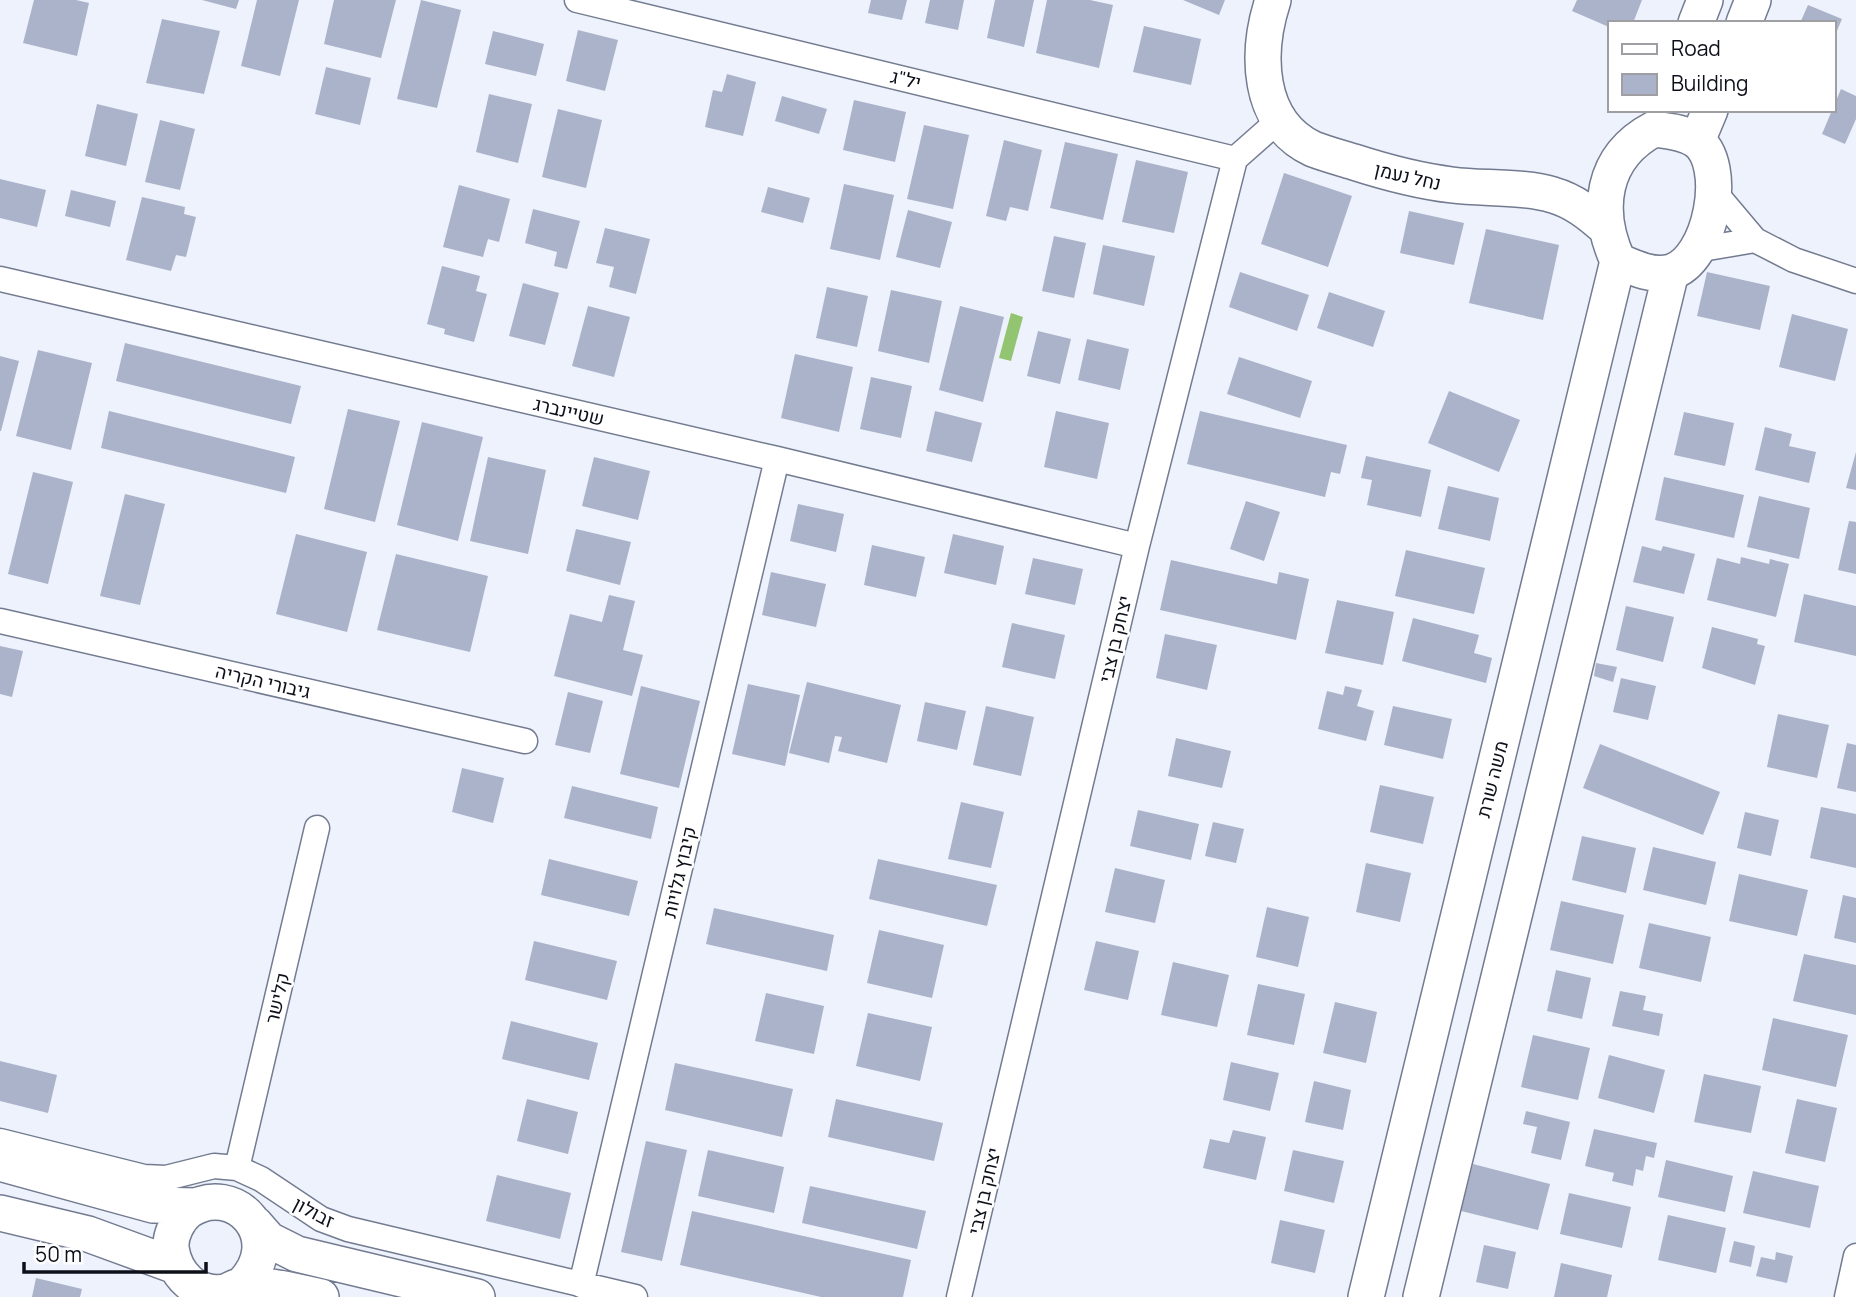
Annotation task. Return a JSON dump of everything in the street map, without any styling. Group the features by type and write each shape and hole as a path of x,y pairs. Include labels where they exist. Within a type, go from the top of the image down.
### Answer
{"street":[{"name":"יל\"ג","path":"577,0 1235,159"},
{"path":"1235,159 1278,121 1265,89 1263,46 1273,0"},
{"path":"1697,21 1705,0"},
{"path":"1745,21 1753,0"},
{"path":"1421,1297 1684,261 1713,206 1703,126 1677,132 1658,120 1632,141 1617,164 1605,199 1606,235 1618,261 1643,272 1684,261 1755,240"},
{"name":"נחל נעמן","path":"1278,121 1313,148 1384,172 1449,185 1551,194 1584,209 1606,228"},
{"name":"יצחק בן צבי","path":"959,1297 1137,546 1235,159"},
{"name":"נחל נעמן","path":"1551,194 1617,164"},
{"path":"1712,189 1755,240 1794,260 1856,281"},
{"name":"משה שרת","path":"1366,1297 1618,261"},
{"name":"שטיינברג","path":"0,279 777,459 1137,546"},
{"name":"קיבוץ גלויות","path":"581,1285 777,459"},
{"name":"גיבורי הקריה","path":"0,621 525,741"},
{"name":"קלישר","path":"237,1168 317,828"},
{"name":"זבולון","path":"0,1141 144,1177 166,1178 214,1166 237,1168 261,1179 311,1213 348,1229 635,1297"},
{"path":"0,1163 153,1205 197,1206 223,1203 241,1210 255,1224 260,1238 259,1262 252,1275 241,1286 226,1292 200,1294 173,1265 170,1242 177,1223 197,1206"},
{"path":"0,1213 88,1234 173,1265"},
{"name":"זבולון","path":"255,1224 269,1240 298,1254 477,1297"},
{"path":"1847,1297 1856,1256"},
{"path":"241,1286 321,1297"}],"shaded area":[{"path":"1011,313 1023,317 1011,361 999,358"}],"building":[{"path":"34,0 76,0 89,3 77,56 23,43"},
{"path":"202,0 239,0 236,9"},
{"path":"257,0 299,0 280,76 241,66"},
{"path":"334,0 396,0 381,58 324,44"},
{"path":"421,0 461,10 437,108 397,99"},
{"path":"871,0 907,0 902,20 868,13"},
{"path":"930,0 964,0 958,30 925,23"},
{"path":"995,0 1034,0 1024,47 987,38"},
{"path":"1047,0 1090,0 1113,5 1099,68 1036,53"},
{"path":"1183,0 1225,0 1219,15"},
{"path":"1577,0 1642,0 1634,21 1608,21 1608,27 1572,11"},
{"path":"1808,5 1842,19 1835,35 1835,21 1801,21"},
{"path":"162,19 220,31 204,94 146,83"},
{"path":"1144,26 1201,39 1191,85 1133,72"},
{"path":"578,30 618,40 605,91 566,81"},
{"path":"493,31 544,44 536,76 485,64"},
{"path":"326,67 371,78 360,125 315,114"},
{"path":"727,74 756,82 743,136 705,127 713,90 722,92"},
{"path":"1841,89 1856,96 1856,119 1845,144 1822,134 1831,112 1835,112 1835,103"},
{"path":"489,94 532,104 518,163 476,152"},
{"path":"782,96 827,109 819,134 775,121"},
{"path":"854,100 906,112 895,162 843,150"},
{"path":"97,104 138,114 126,166 85,156"},
{"path":"558,109 602,120 586,188 542,177"},
{"path":"160,120 195,129 180,190 145,182"},
{"path":"924,125 969,135 953,209 907,199"},
{"path":"1004,140 1042,150 1028,211 1010,207 1006,221 986,216"},
{"path":"1065,142 1118,154 1103,220 1050,208"},
{"path":"1136,160 1188,172 1174,233 1122,222"},
{"path":"1284,173 1352,196 1328,267 1261,244"},
{"path":"0,179 46,190 37,227 0,218"},
{"path":"844,184 894,195 880,260 830,249"},
{"path":"459,185 510,199 499,242 488,239 483,257 443,247"},
{"path":"768,187 810,198 803,223 761,212"},
{"path":"71,190 116,201 110,227 65,216"},
{"path":"142,197 185,207 184,214 196,217 186,257 176,255 171,271 126,260"},
{"path":"533,209 580,221 567,269 554,266 557,252 525,243"},
{"path":"908,210 952,222 940,268 896,257"},
{"path":"1409,211 1464,223 1454,265 1400,253"},
{"path":"605,228 650,239 636,294 609,287 614,267 596,263"},
{"path":"1486,229 1559,245 1543,320 1469,303"},
{"path":"1054,236 1086,243 1074,298 1042,291"},
{"path":"1103,245 1155,256 1144,306 1093,294"},
{"path":"442,266 480,276 476,291 487,294 474,342 444,334 445,329 427,324"},
{"path":"1240,272 1309,295 1297,331 1229,307"},
{"path":"1707,272 1770,286 1760,330 1697,316"},
{"path":"523,283 559,293 545,345 509,336"},
{"path":"827,287 868,296 857,347 816,338"},
{"path":"891,290 942,301 929,363 878,351"},
{"path":"1329,292 1385,311 1373,347 1317,328"},
{"path":"588,306 630,317 614,377 572,366"},
{"path":"960,306 1004,317 983,402 939,390"},
{"path":"1792,314 1848,329 1835,381 1779,367"},
{"path":"1038,331 1071,339 1060,384 1027,376"},
{"path":"1087,339 1129,349 1120,390 1078,380"},
{"path":"125,343 301,386 291,424 116,381"},
{"path":"38,350 92,363 71,450 16,436"},
{"path":"795,354 853,367 839,432 781,418"},
{"path":"0,356 19,361 1,431 0,431"},
{"path":"1239,357 1312,381 1300,418 1227,394"},
{"path":"871,377 912,386 901,438 860,429"},
{"path":"1449,391 1520,420 1499,472 1428,443"},
{"path":"348,409 400,421 375,522 324,509"},
{"path":"109,411 295,457 286,493 101,448"},
{"path":"935,411 982,423 972,462 926,451"},
{"path":"1056,411 1109,423 1097,479 1044,467"},
{"path":"1200,411 1347,445 1340,474 1331,472 1325,497 1187,464"},
{"path":"1684,412 1734,423 1725,466 1674,455"},
{"path":"422,422 483,437 458,541 397,525"},
{"path":"1765,427 1792,434 1789,446 1816,452 1809,483 1755,470"},
{"path":"1856,452 1856,490 1846,488"},
{"path":"1366,456 1431,470 1421,517 1367,505 1372,480 1361,478"},
{"path":"488,457 546,470 528,554 470,541"},
{"path":"594,457 650,471 638,520 582,506"},
{"path":"33,472 73,482 48,584 8,574"},
{"path":"1664,477 1744,495 1734,538 1655,520"},
{"path":"1448,486 1499,498 1490,541 1438,529"},
{"path":"125,494 165,504 140,605 100,596"},
{"path":"1759,496 1810,508 1799,559 1747,547"},
{"path":"1246,501 1280,512 1264,561 1230,549"},
{"path":"798,504 844,514 836,552 790,541"},
{"path":"1849,521 1856,522 1856,574 1838,570"},
{"path":"576,529 631,542 620,585 566,571"},
{"path":"296,534 367,552 347,632 276,614"},
{"path":"953,534 1004,546 996,585 944,573"},
{"path":"872,545 925,557 916,597 864,585"},
{"path":"1642,546 1661,551 1663,546 1695,554 1684,594 1633,582"},
{"path":"1406,550 1485,568 1474,614 1395,596"},
{"path":"396,554 488,576 470,652 377,630"},
{"path":"1741,557 1769,564 1770,559 1789,564 1776,617 1707,600 1717,558 1740,564"},
{"path":"1033,558 1083,569 1075,605 1025,594"},
{"path":"1171,560 1277,584 1279,572 1309,579 1296,640 1160,610"},
{"path":"771,572 826,584 816,627 762,615"},
{"path":"1804,594 1856,606 1856,656 1794,642"},
{"path":"609,595 635,601 623,650 643,655 632,696 554,676 570,614 602,622"},
{"path":"1337,600 1394,612 1383,665 1325,653"},
{"path":"1626,606 1674,617 1663,662 1616,650"},
{"path":"1413,618 1479,635 1474,653 1492,658 1486,683 1402,661"},
{"path":"1012,623 1065,635 1055,679 1002,667"},
{"path":"1712,627 1758,639 1757,644 1765,646 1755,685 1702,668"},
{"path":"1165,634 1217,645 1207,690 1156,678"},
{"path":"0,646 23,651 12,697 0,694"},
{"path":"1596,663 1617,667 1613,682 1594,676"},
{"path":"1621,678 1656,686 1648,720 1613,712"},
{"path":"807,682 901,705 887,763 838,751 842,737 835,736 829,763 789,753"},
{"path":"748,684 800,695 785,766 732,754"},
{"path":"641,686 700,701 679,788 620,774"},
{"path":"1345,686 1362,690 1357,706 1374,711 1366,741 1318,729 1327,691 1343,695"},
{"path":"568,692 603,701 590,753 555,745"},
{"path":"925,702 966,711 957,750 917,741"},
{"path":"986,706 1034,717 1021,776 973,765"},
{"path":"1393,706 1452,719 1443,759 1384,745"},
{"path":"1778,714 1829,725 1817,778 1767,767"},
{"path":"1176,738 1231,751 1222,788 1168,776"},
{"path":"1847,743 1856,745 1856,792 1837,788"},
{"path":"1600,744 1720,792 1703,835 1583,788"},
{"path":"462,768 504,778 493,823 452,812"},
{"path":"1380,785 1434,797 1423,844 1370,832"},
{"path":"572,786 658,807 651,839 564,818"},
{"path":"961,802 1004,812 991,868 948,859"},
{"path":"1821,807 1856,814 1856,868 1810,858"},
{"path":"1138,810 1199,824 1191,860 1130,846"},
{"path":"1745,812 1779,820 1771,856 1737,848"},
{"path":"1213,822 1244,829 1236,863 1205,856"},
{"path":"1582,836 1636,848 1626,893 1572,880"},
{"path":"1653,847 1716,862 1706,905 1643,890"},
{"path":"549,859 638,881 629,916 541,895"},
{"path":"878,859 997,885 987,926 869,899"},
{"path":"1366,863 1411,873 1400,922 1356,912"},
{"path":"1115,868 1165,880 1155,923 1105,912"},
{"path":"1739,874 1808,890 1797,936 1729,921"},
{"path":"1843,895 1856,898 1856,943 1834,938"},
{"path":"1561,901 1624,915 1613,964 1550,950"},
{"path":"1267,907 1309,917 1298,967 1256,957"},
{"path":"714,908 834,935 827,971 706,944"},
{"path":"1649,923 1711,937 1701,982 1639,968"},
{"path":"879,930 944,945 932,998 867,983"},
{"path":"534,941 617,961 607,1000 525,980"},
{"path":"1096,941 1139,951 1128,1000 1084,990"},
{"path":"1804,954 1856,965 1856,1015 1793,1001"},
{"path":"1173,962 1229,975 1217,1027 1161,1015"},
{"path":"1556,970 1591,978 1582,1019 1547,1011"},
{"path":"1258,984 1305,994 1294,1045 1247,1035"},
{"path":"1620,991 1646,996 1643,1010 1663,1014 1659,1036 1612,1026"},
{"path":"766,993 824,1006 814,1054 755,1041"},
{"path":"1335,1002 1377,1012 1366,1063 1323,1053"},
{"path":"868,1013 932,1027 920,1081 856,1066"},
{"path":"1773,1018 1848,1035 1836,1087 1762,1070"},
{"path":"511,1021 598,1043 589,1080 502,1059"},
{"path":"1533,1035 1590,1048 1578,1100 1521,1087"},
{"path":"1609,1055 1665,1070 1654,1113 1598,1098"},
{"path":"0,1061 57,1075 48,1113 0,1101"},
{"path":"1231,1062 1279,1073 1270,1111 1223,1100"},
{"path":"675,1063 793,1089 782,1137 665,1110"},
{"path":"1704,1074 1761,1086 1751,1133 1694,1122"},
{"path":"1314,1081 1351,1090 1343,1130 1305,1122"},
{"path":"527,1099 578,1112 568,1154 517,1141"},
{"path":"836,1099 943,1123 934,1161 828,1137"},
{"path":"1797,1099 1837,1108 1825,1162 1785,1153"},
{"path":"1526,1111 1570,1122 1561,1160 1531,1153 1537,1127 1523,1124"},
{"path":"1594,1129 1657,1143 1654,1158 1646,1156 1643,1171 1636,1169 1633,1186 1612,1181 1614,1173 1585,1166"},
{"path":"1233,1130 1266,1137 1256,1180 1203,1168 1210,1139 1229,1143"},
{"path":"646,1141 687,1150 662,1261 621,1252"},
{"path":"708,1150 784,1167 774,1213 698,1196"},
{"path":"1293,1150 1344,1161 1334,1203 1284,1191"},
{"path":"1666,1160 1733,1176 1725,1212 1658,1197"},
{"path":"1473,1164 1550,1184 1538,1230 1461,1211"},
{"path":"1753,1171 1819,1186 1810,1228 1743,1213"},
{"path":"497,1175 571,1193 560,1239 486,1221"},
{"path":"810,1186 926,1211 917,1249 802,1223"},
{"path":"1569,1193 1631,1207 1622,1248 1560,1234"},
{"path":"692,1211 911,1260 903,1297 821,1297 680,1265"},
{"path":"1668,1215 1726,1228 1716,1273 1658,1260"},
{"path":"1280,1220 1325,1230 1315,1273 1271,1263"},
{"path":"1734,1241 1755,1246 1751,1267 1729,1262"},
{"path":"1484,1245 1516,1252 1508,1289 1476,1282"},
{"path":"1776,1252 1793,1256 1787,1283 1756,1276 1761,1257 1775,1260"},
{"path":"1561,1263 1612,1275 1607,1297 1554,1297"},
{"path":"36,1278 82,1289 80,1297 32,1297"}]}
